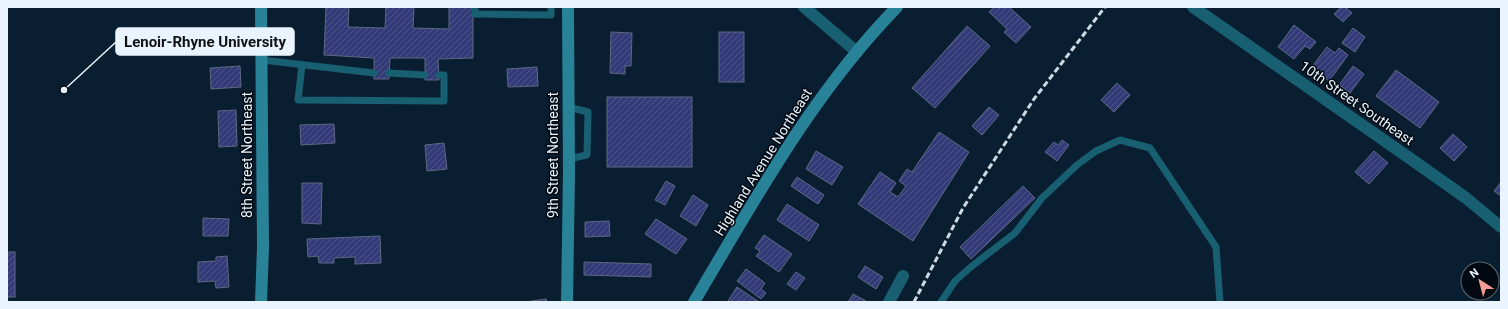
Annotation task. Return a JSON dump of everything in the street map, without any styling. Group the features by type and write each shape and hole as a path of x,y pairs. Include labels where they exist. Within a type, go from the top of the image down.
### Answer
{"main road":[{"name":"8th Street Northeast","path":"261,7 261,302"},
{"name":"9th Street Northeast","path":"567,302 568,7"},
{"name":"Highland Avenue Northeast","path":"694,302 785,150 816,104 857,52 897,7"}],"street":[{"path":"804,7 857,52"},
{"name":"10th Street Southeast","path":"1193,7 1466,198 1501,227"},
{"path":"889,302 903,276"}],"lane":[{"path":"475,10 551,15 551,7"},
{"path":"262,60 374,73"},
{"path":"302,65 298,100 444,101 444,75 439,75"},
{"path":"389,73 425,75"},
{"path":"568,107 588,112 587,155 568,159"},
{"path":"941,302 955,281 1015,233 1042,198 1076,165 1096,151 1120,140 1150,148 1216,247 1220,302"}],"building":[{"path":"326,7 349,7 348,27 385,28 386,7 414,7 413,28 449,29 449,7 473,7 473,58 438,59 439,80 425,80 425,58 390,58 389,79 374,79 374,58 324,55"},
{"path":"995,7 1009,7 1031,27 1016,43 1004,32 1007,29 989,12"},
{"path":"1341,7 1345,7 1352,13 1343,22 1334,14"},
{"path":"1294,25 1316,42 1310,49 1305,46 1294,59 1278,47"},
{"path":"967,26 990,46 935,108 912,88"},
{"path":"1353,28 1365,37 1355,52 1342,43"},
{"path":"611,32 632,33 631,66 625,66 625,74 610,73"},
{"path":"719,32 744,32 744,82 719,82"},
{"path":"1327,47 1335,53 1339,48 1348,55 1329,81 1311,68"},
{"path":"240,66 241,87 211,89 210,68"},
{"path":"1353,66 1364,74 1350,93 1339,85"},
{"path":"537,67 538,86 508,87 507,69"},
{"path":"1396,70 1439,102 1420,128 1376,96"},
{"path":"1117,83 1130,95 1114,112 1101,100"},
{"path":"607,97 692,97 692,167 607,167"},
{"path":"989,107 999,115 982,135 972,126"},
{"path":"236,110 237,146 219,147 218,111"},
{"path":"334,124 335,143 301,145 300,125"},
{"path":"939,132 969,152 913,241 858,204 880,172 896,183 890,192 898,197 906,186 899,181 907,169 912,172"},
{"path":"1453,134 1467,147 1454,161 1440,148"},
{"path":"1062,140 1069,145 1057,161 1045,152 1054,142 1058,145"},
{"path":"444,143 447,169 427,171 425,145"},
{"path":"816,151 843,167 832,185 806,169"},
{"path":"1374,151 1388,163 1369,184 1355,172"},
{"path":"797,177 824,195 818,204 791,186"},
{"path":"666,181 675,186 665,205 655,200"},
{"path":"1501,182 1501,196 1494,191"},
{"path":"302,183 322,183 321,224 302,223"},
{"path":"1023,186 1035,198 971,259 960,247"},
{"path":"693,195 708,205 696,226 680,216"},
{"path":"787,204 819,225 809,241 777,220"},
{"path":"203,218 229,219 228,236 203,236"},
{"path":"656,219 687,239 676,254 645,234"},
{"path":"609,221 610,236 585,237 585,222"},
{"path":"764,235 792,254 779,272 756,256 760,251 755,248"},
{"path":"380,236 381,263 355,264 355,257 334,258 334,263 319,263 318,256 308,257 307,239"},
{"path":"7,252 15,252 15,297 7,297"},
{"path":"227,256 229,287 216,288 215,281 198,282 198,262 216,261 216,257"},
{"path":"584,262 651,264 651,277 584,275"},
{"path":"865,266 883,277 876,289 858,277"},
{"path":"746,269 765,283 761,289 766,293 761,299 737,281"},
{"path":"796,272 805,278 796,290 787,284"},
{"path":"737,287 759,302 728,301"},
{"path":"853,294 866,301 848,302"},
{"path":"546,299 547,302 525,302"}],"railway":[{"path":"914,302 963,208 1034,99 1105,7"}],"place":[{"name":"Lenoir-Rhyne University","path":"64,90"}]}
